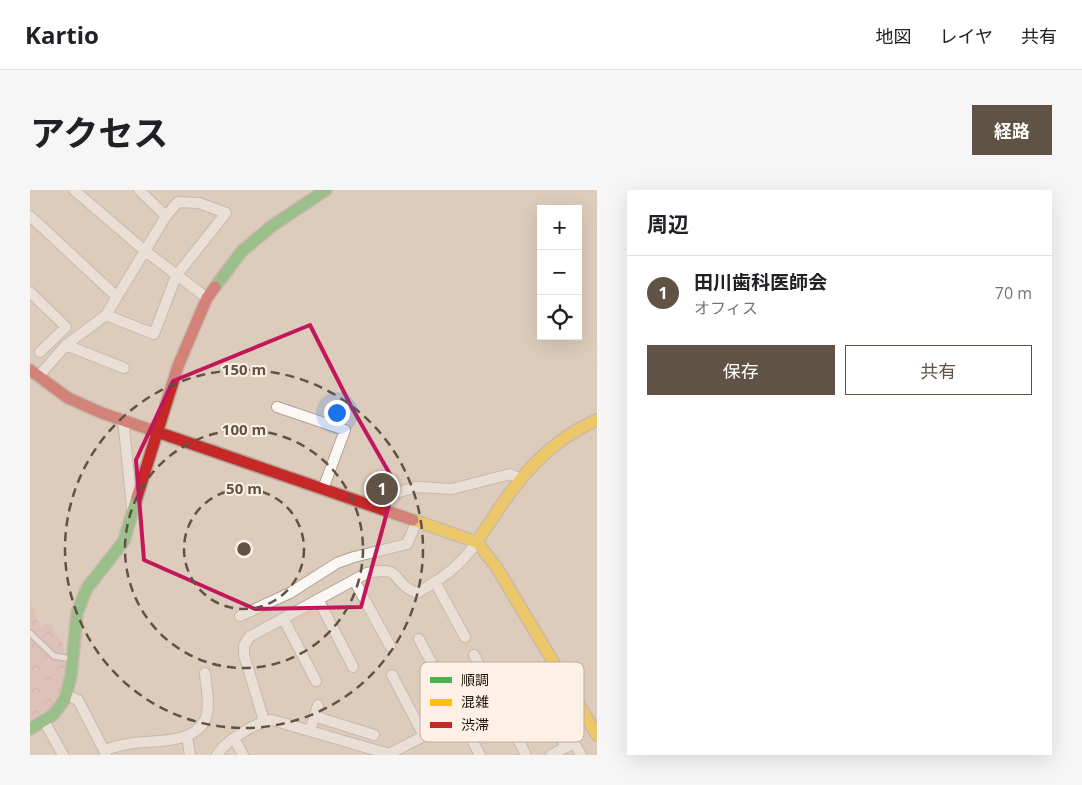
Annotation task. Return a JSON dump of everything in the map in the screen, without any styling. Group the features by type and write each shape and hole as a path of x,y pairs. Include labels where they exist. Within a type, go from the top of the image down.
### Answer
{"street":[{"path":"74,190 176,276 207,298"},
{"path":"139,190 166,216"},
{"path":"30,729 53,715 66,695 77,614 87,588 124,541 156,430 179,364 207,298 242,251 272,226 326,190"},
{"path":"106,315 154,334 176,276 226,213 199,203 178,202 166,216 144,250 106,315 66,345 34,373 68,398 123,420 477,542 497,568 555,662"},
{"path":"30,216 116,296"},
{"path":"30,292 66,327 40,352"},
{"path":"66,345 124,368"},
{"path":"277,407 344,430 323,489"},
{"path":"123,420 133,513"},
{"path":"264,721 244,655 244,646 249,637 367,573 383,569 396,574 404,588 417,593 435,582 461,563 520,479 548,449 585,424 597,420"},
{"path":"363,503 416,487 452,489 510,474 520,479"},
{"path":"240,616 290,593 337,564 354,557 407,544 418,521"},
{"path":"354,580 390,646"},
{"path":"435,582 464,637"},
{"path":"318,600 353,666"},
{"path":"283,618 316,681"},
{"path":"419,639 431,662"},
{"path":"474,655 478,662"},
{"path":"66,695 78,700 105,752 187,736 204,721 207,705 204,673"},
{"path":"392,675 420,728"},
{"path":"310,731 316,711 374,735"},
{"path":"584,712 597,735"},
{"path":"217,755 223,745 234,738 264,721 272,720 366,751 389,755 420,738"},
{"path":"44,721 63,755"},
{"path":"187,736 190,755"},
{"path":"234,738 241,754"},
{"path":"473,742 480,755"},
{"path":"519,742 525,753"},
{"path":"551,755 574,743 581,755"}],"lane":[{"path":"30,633 54,656 72,659"},
{"path":"560,742 564,748"}],"path":[{"path":"462,190 413,216 312,284 298,337 493,409 536,382 568,368 597,361"},
{"path":"262,467 277,407"},
{"path":"44,656 50,662 59,665 63,669"}],"highlighted area":[{"path":"310,325 351,406 395,483 361,607 255,609 144,560 136,460 173,381"}],"green space":[{"path":"30,600 40,627 50,622 63,644 65,676 60,699 53,708 30,724"}],"traffic: fast":[{"path":"215,287 242,251 272,226 326,190"},
{"path":"30,729 53,715 65,699 71,676 77,613 87,588 124,541 137,497"}],"traffic: slow":[{"path":"477,542 514,488 542,456 558,442 597,420"},
{"path":"413,520 477,542 497,568 553,662"},
{"path":"584,713 597,735"}],"traffic: jam":[{"path":"137,497 178,366 207,298 215,287"},
{"path":"30,370 68,398 102,413 413,520"}],"place":[{"name":"田川歯科医師会","path":"382,489"}]}
